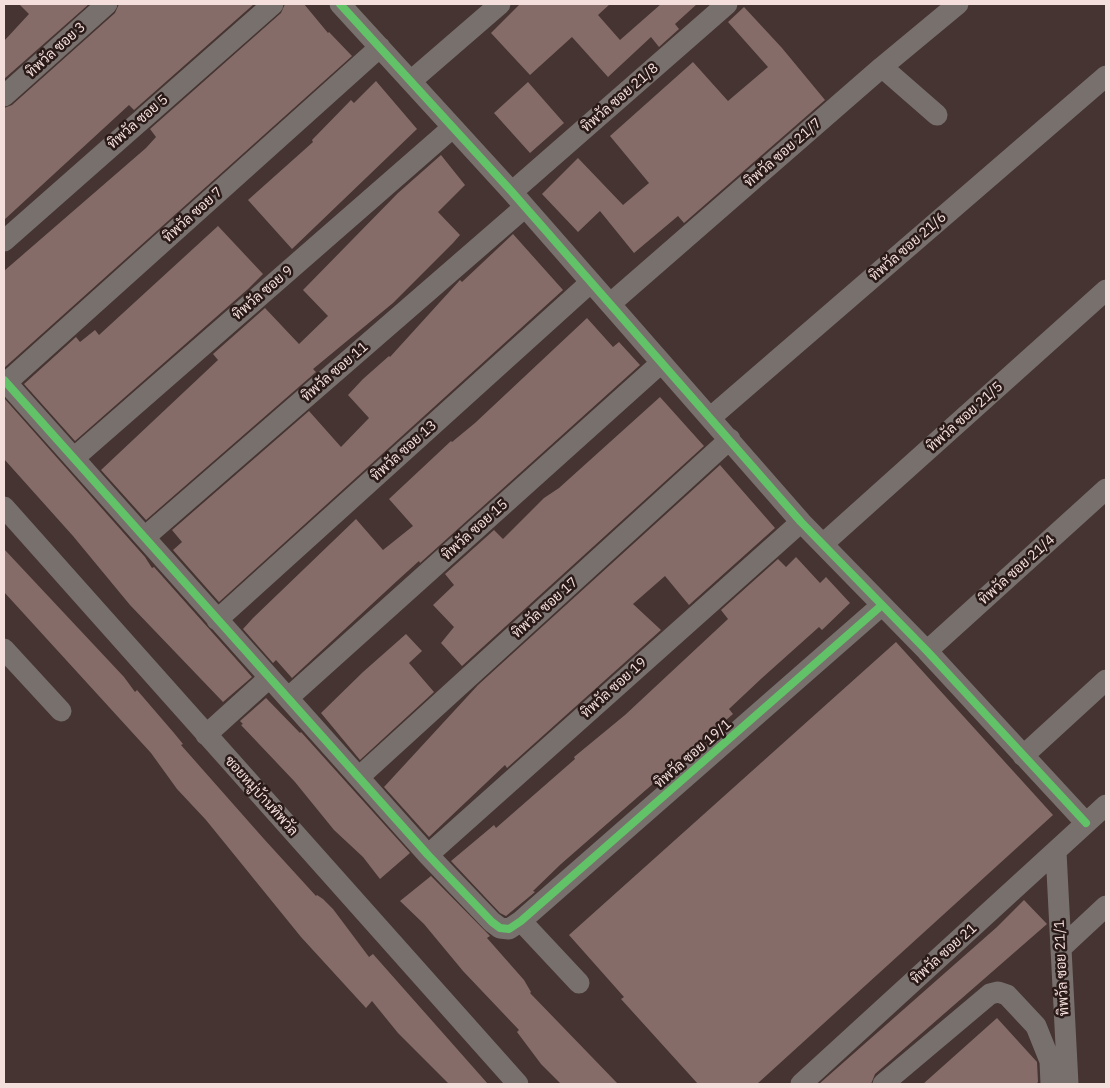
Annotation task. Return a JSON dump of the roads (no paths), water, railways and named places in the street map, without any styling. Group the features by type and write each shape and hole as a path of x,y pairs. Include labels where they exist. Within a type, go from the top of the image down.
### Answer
{"street":[{"name":"ทิพวัล ซอย 3","path":"4,96 107,4"},
{"name":"ทิพวัล ซอย 5","path":"4,241 272,4"},
{"path":"340,4 519,200 710,418 730,438 801,522 927,652 1086,824"},
{"path":"411,81 500,4"},
{"name":"ทิพวัล ซอย 21/8","path":"519,200 727,4"},
{"name":"ทิพวัล ซอย 21/7","path":"610,304 882,67 958,4"},
{"name":"ทิพวัล ซอย 7","path":"5,382 380,47"},
{"path":"882,67 937,116"},
{"name":"ทิพวัล ซอย 21/6","path":"710,418 1106,76"},
{"name":"ทิพวัล ซอย 9","path":"74,458 452,128"},
{"name":"ทิพวัล ซอย 11","path":"145,537 519,200"},
{"name":"ทิพวัล ซอย 13","path":"217,620 591,282"},
{"name":"ทิพวัล ซอย 21/5","path":"823,544 1106,290"},
{"name":"ทิพวัล ซอย 15","path":"288,698 662,363"},
{"path":"5,382 269,678 492,922 500,928 509,929 522,921 579,983"},
{"name":"ทิพวัล ซอย 17","path":"359,777 730,438"},
{"name":"ทิพวัล ซอย 21/4","path":"927,652 1106,489"},
{"name":"ซอยหมู่บ้านทิพวัล","path":"4,507 518,1084"},
{"name":"ทิพวัล ซอย 19","path":"428,854 801,522"},
{"name":"ทิพวัล ซอย 19/1","path":"522,921 882,605"},
{"path":"4,649 61,711"},
{"path":"206,735 269,678"},
{"path":"1023,756 1106,680"},
{"name":"ทิพวัล ซอย 21","path":"801,1084 1106,805"},
{"name":"ทิพวัล ซอย 21/1","path":"1056,852 1068,1084"},
{"path":"1061,948 1106,906"},
{"path":"883,1084 990,994 998,992 1007,994 1036,1026 1050,1061 1051,1084"}]}
